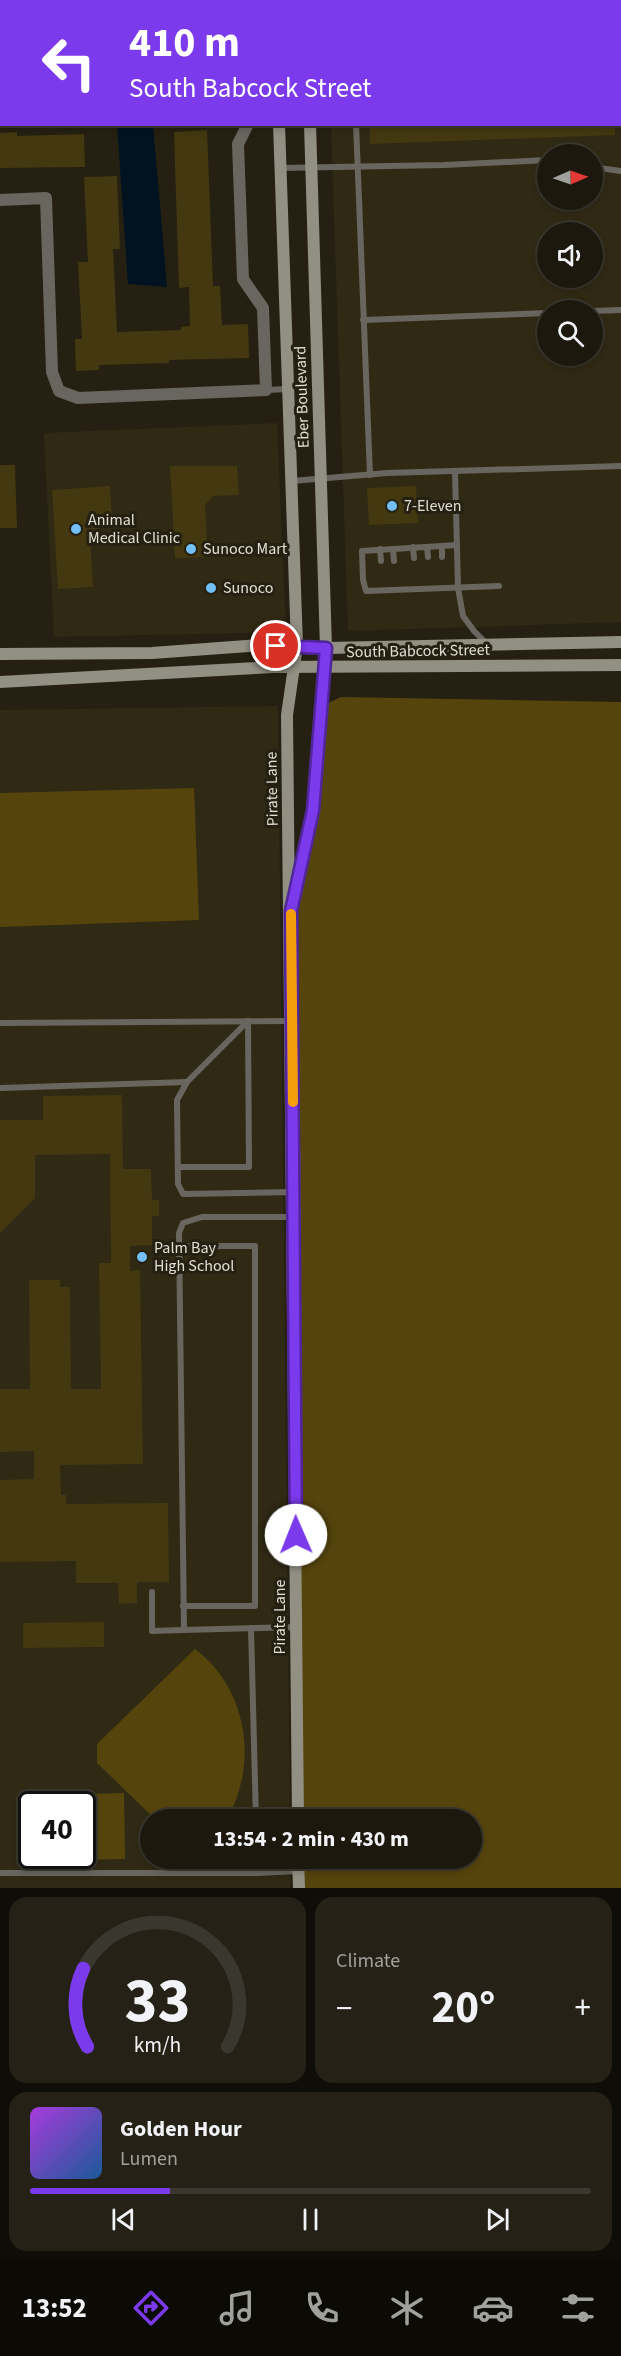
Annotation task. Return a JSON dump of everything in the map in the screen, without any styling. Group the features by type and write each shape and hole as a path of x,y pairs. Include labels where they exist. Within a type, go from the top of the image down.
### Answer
{"street":[{"path":"0,200 46,198 52,372 59,391 78,398 266,390 263,308 243,279 238,144 247,126"},
{"name":"Eber Boulevard","path":"279,126 297,646 294,668"},
{"name":"Eber Boulevard","path":"310,126 326,648 324,668"},
{"name":"South Babcock Street","path":"0,654 152,653 261,645 326,648 621,642"},
{"name":"South Babcock Street","path":"0,682 294,668 621,665"},
{"name":"Pirate Lane","path":"294,668 287,715 294,1192 298,1809"},
{"name":"Pirate Lane","path":"291,911 313,810 324,668"},
{"path":"298,1869 299,1888"}],"lane":[{"path":"356,126 370,475"},
{"path":"281,168 537,160"},
{"path":"603,169 621,171"},
{"path":"603,311 621,310"},
{"path":"363,320 537,313"},
{"path":"266,390 288,389"},
{"path":"292,481 454,471 621,466"},
{"path":"454,471 458,588 463,615 488,645"},
{"path":"457,545 362,550 363,580 366,591 429,590 443,585 458,588 499,586"},
{"path":"442,546 442,557"},
{"path":"427,547 428,557"},
{"path":"413,548 414,558"},
{"path":"380,549 381,561"},
{"path":"393,549 394,561"},
{"path":"429,582 429,590"},
{"path":"381,583 383,592"},
{"path":"395,583 396,591"},
{"path":"415,583 415,590"},
{"path":"248,1021 187,1082 177,1100 178,1184 183,1194 294,1192"},
{"path":"178,1167 249,1167 248,1021"},
{"path":"0,1023 292,1021"},
{"path":"0,1088 187,1082"},
{"path":"184,1630 179,1233 183,1223 191,1218 294,1217"},
{"path":"179,1246 255,1246 255,1606 183,1606"},
{"path":"152,1592 152,1631 297,1626"},
{"path":"251,1628 256,1809"},
{"path":"0,1873 258,1873 278,1869"}],"shaded area":[{"path":"331,126 621,126 621,622 348,631"},
{"path":"277,423 286,632 54,637 44,433"},
{"path":"341,697 621,702 621,1888 299,1888 299,1869 482,1869 482,1809 299,1809 291,911 313,810 322,706"},
{"name":"Palm Bay High School","path":"278,706 290,1809 140,1809 140,1869 290,1869 290,1888 0,1888 0,710"},
{"path":"194,788 199,920 0,927 0,793"},
{"path":"195,1649 213,1665 236,1705 245,1751 243,1774 237,1797 232,1809 145,1809 97,1763 97,1744"},
{"path":"124,1793 125,1859 96,1860 96,1794"}],"water":[{"path":"117,126 153,126 167,287 128,284"}],"building":[{"path":"370,126 615,126 615,135 370,144"},
{"path":"207,130 213,286 220,286 222,325 248,324 249,358 99,365 99,370 76,371 75,339 82,339 78,262 88,262 84,177 117,176 120,249 113,249 117,332 181,330 181,327 190,326 189,287 179,288 174,132"},
{"path":"17,132 17,136 84,134 85,167 0,168 0,133"},
{"path":"0,465 15,465 17,528 0,528"},
{"path":"170,466 237,466 239,495 213,496 205,505 208,557 175,558"},
{"name":"Animal Medical Clinic","path":"110,486 112,519 98,520 99,538 90,538 93,587 58,589 52,490"},
{"name":"7-Eleven","path":"416,486 418,523 369,525 367,488"},
{"path":"122,1095 123,1169 151,1169 152,1200 159,1200 159,1216 152,1216 152,1245 130,1246 130,1271 140,1270 143,1464 60,1465 61,1495 66,1495 66,1504 168,1503 169,1582 137,1582 137,1603 119,1604 118,1583 76,1583 76,1561 0,1562 0,1480 34,1479 34,1451 0,1452 0,1389 30,1389 29,1280 60,1280 60,1287 70,1287 71,1389 101,1389 99,1263 111,1263 110,1154 35,1155 35,1198 0,1233 0,1120 43,1120 43,1096"},
{"path":"104,1622 104,1647 23,1648 23,1623"}],"slow traffic":[{"path":"291,914 293,1102"}],"place":[{"name":"7-Eleven","path":"392,506"},
{"name":"Animal Medical Clinic","path":"76,529"},
{"name":"Sunoco Mart","path":"191,549"},
{"name":"Sunoco","path":"211,588"},
{"name":"Palm Bay High School","path":"142,1257"}],"route":[{"path":"276,646 326,648 313,810 291,911 296,1535"}]}
